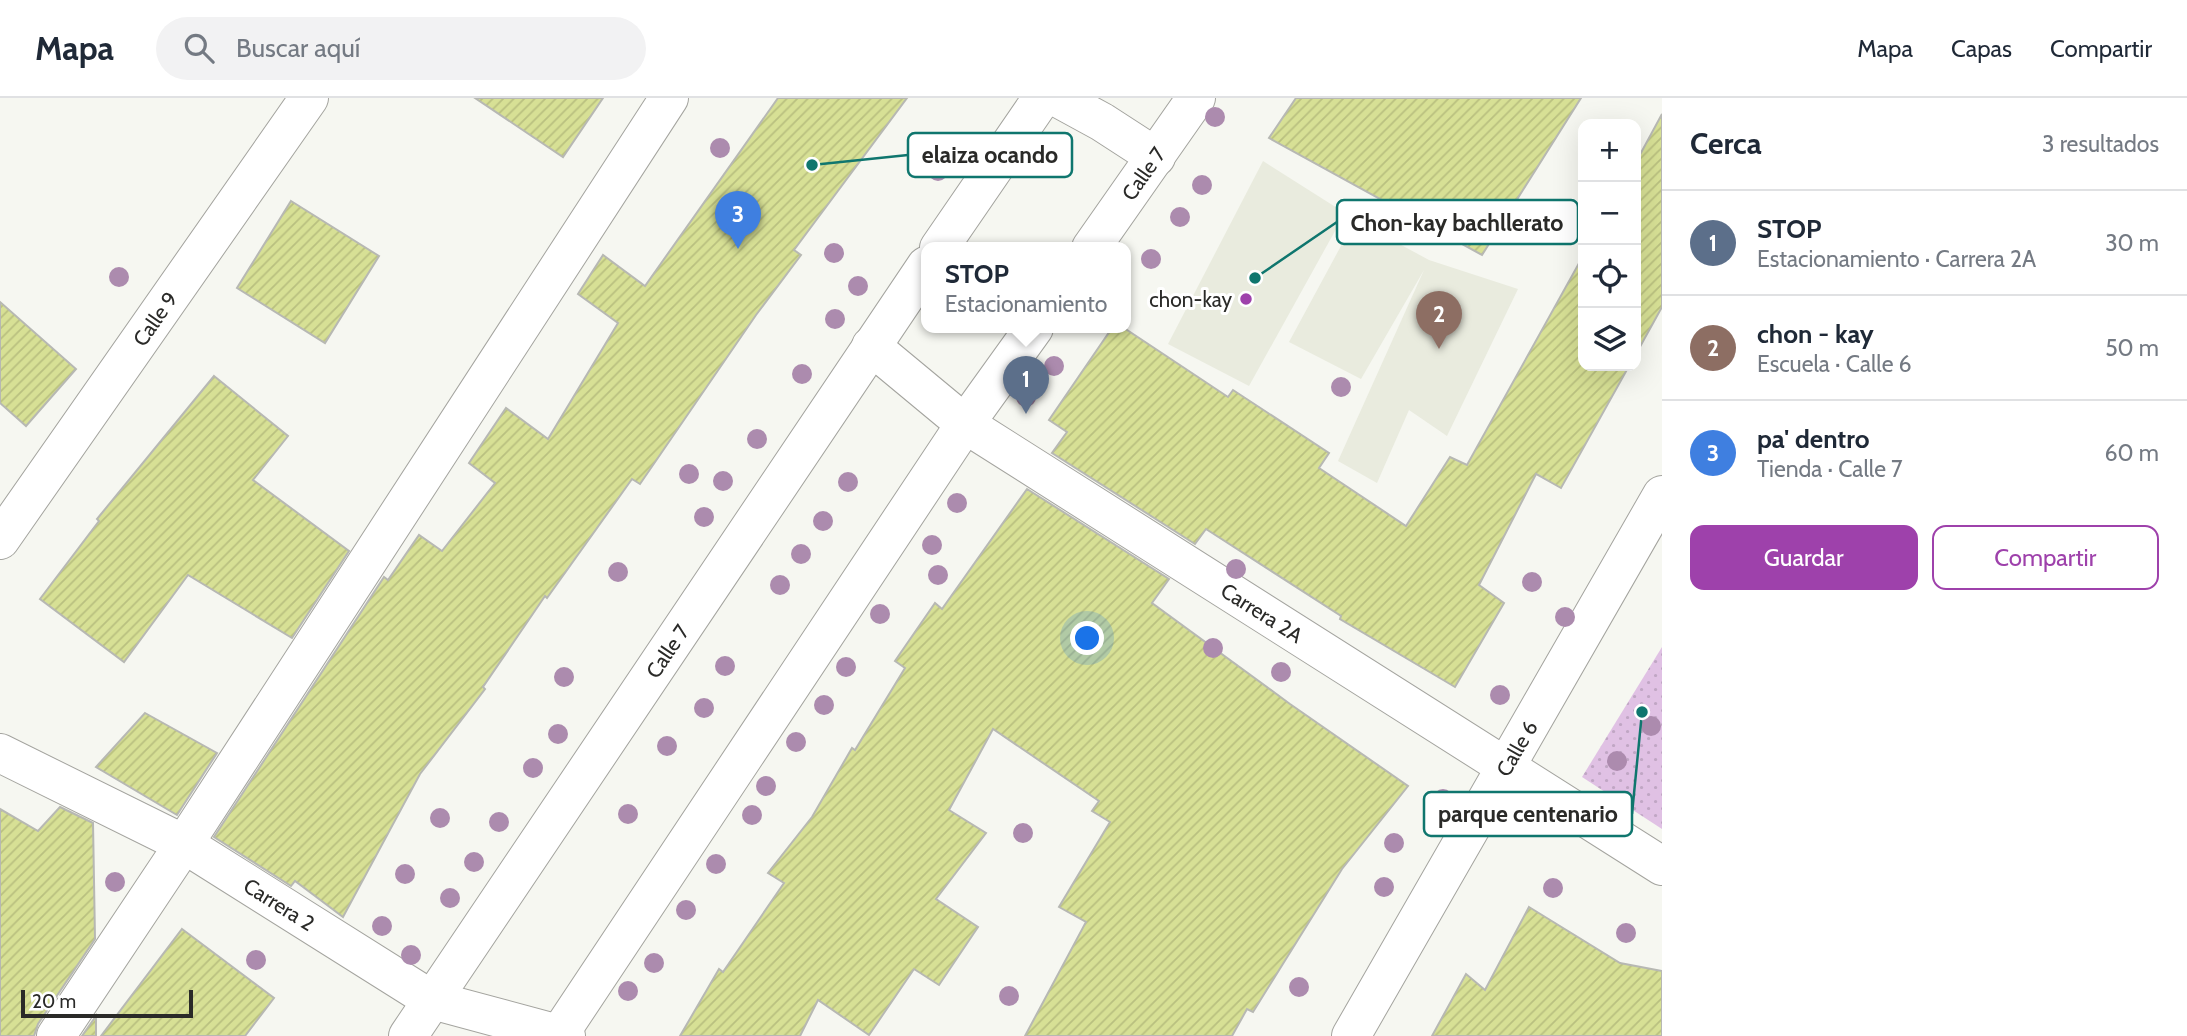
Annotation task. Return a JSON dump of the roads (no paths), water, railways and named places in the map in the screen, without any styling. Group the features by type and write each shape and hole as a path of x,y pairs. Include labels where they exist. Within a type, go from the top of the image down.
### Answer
{"street":[{"name":"Calle 9","path":"0,540 309,98"},
{"path":"57,1036 669,98"},
{"path":"943,242 1042,98"},
{"path":"1058,98 1102,122 1156,158"},
{"name":"Calle 7","path":"1095,242 1196,98"},
{"name":"Calle 7","path":"408,1036 921,273"},
{"path":"561,1035 965,424 1030,333"},
{"name":"Carrera 2A","path":"871,346 965,424 1662,866"},
{"name":"Calle 6","path":"1351,1036 1662,495"},
{"name":"Carrera 2","path":"0,753 184,844 432,1000 561,1035"}],"place":[{"name":"elaiza ocando","path":"812,165"},
{"name":"pa' dentro","path":"738,249"},
{"name":"Chon-kay bachllerato","path":"1255,278"},
{"name":"chon-kay","path":"1246,299"},
{"name":"chon - kay","path":"1439,349"},
{"name":"STOP","path":"1026,414"},
{"name":"parque centenario","path":"1642,712"}]}
